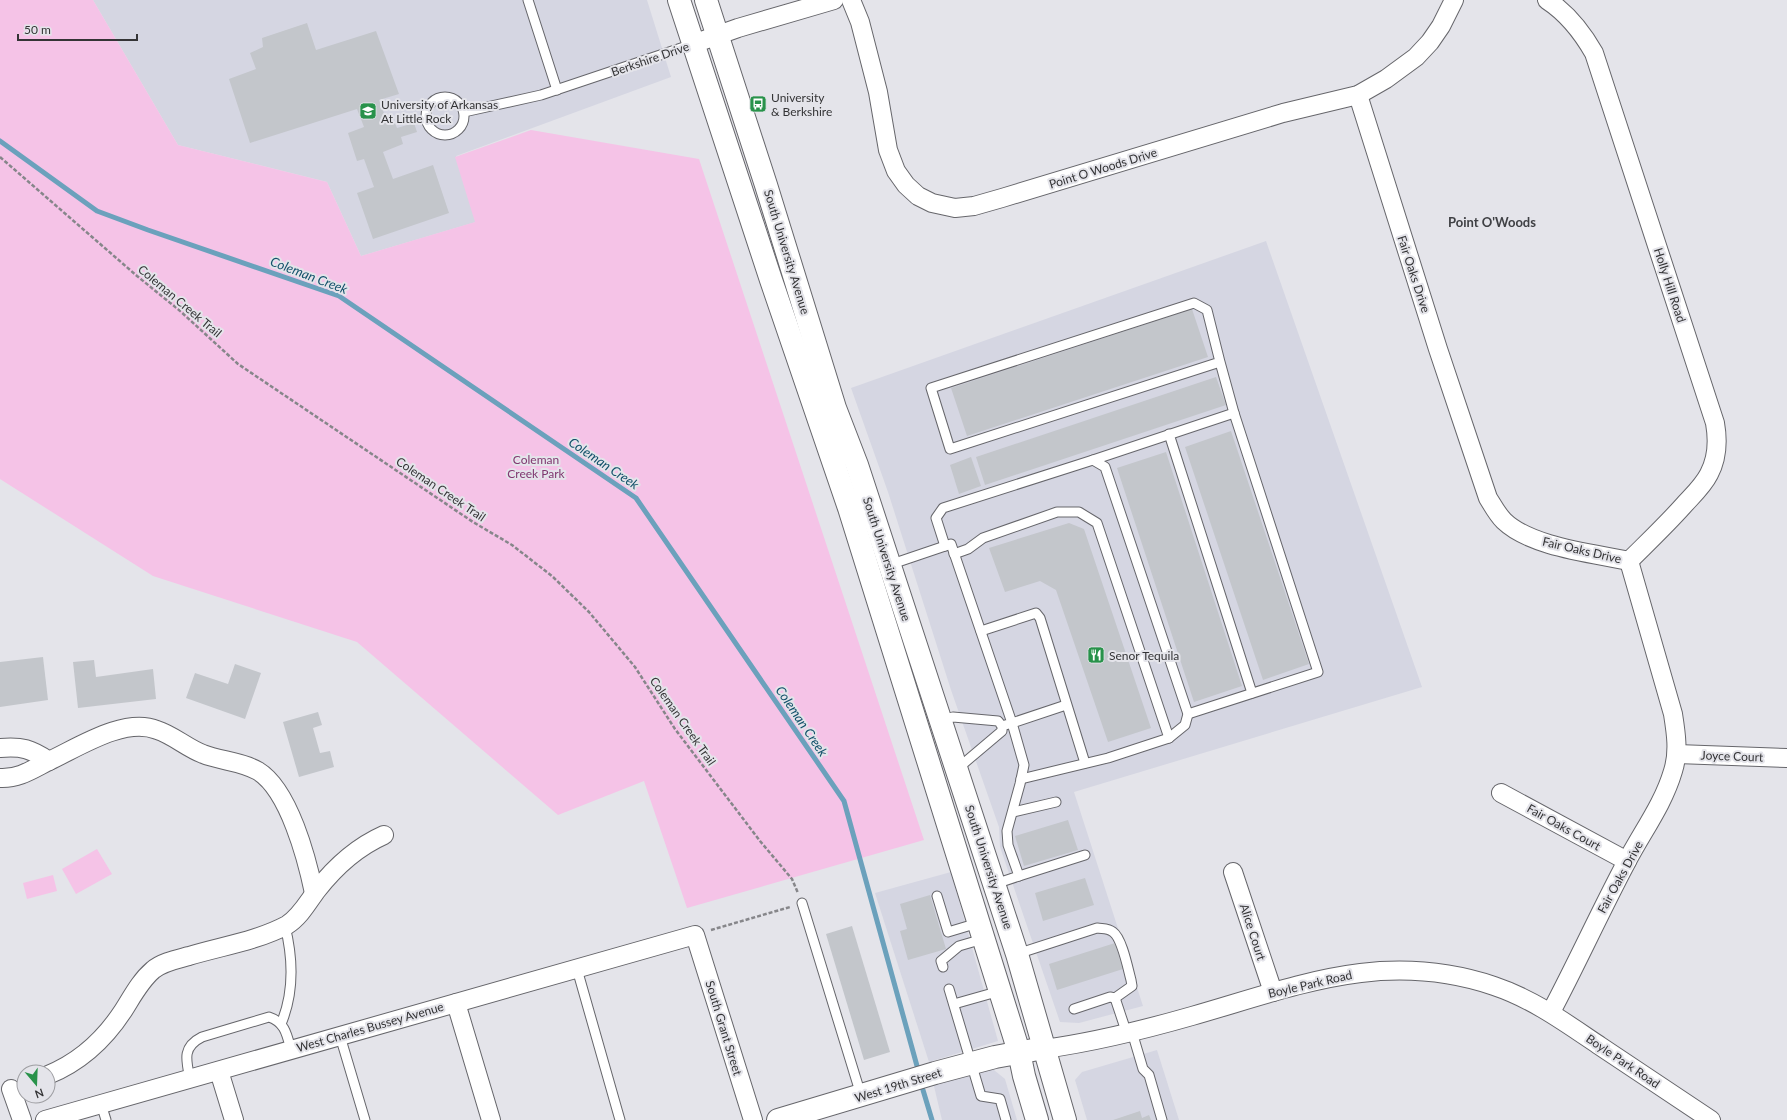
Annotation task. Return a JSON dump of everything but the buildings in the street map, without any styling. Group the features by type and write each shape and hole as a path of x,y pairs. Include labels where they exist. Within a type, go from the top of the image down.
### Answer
{"main road":[{"name":"South University Avenue","path":"679,0 849,508 1019,1052 1024,1076 1037,1120"},
{"name":"South University Avenue","path":"706,0 835,408 857,465 939,720 995,884 1065,1120"},
{"name":"West 19th Street","path":"778,1120 972,1063 1019,1052 1044,1049"}],"street":[{"name":"Berkshire Drive","path":"693,44 834,0"},
{"name":"Point O Woods Drive","path":"851,0 860,22 876,85 888,150 896,170 906,185 918,196 932,203 955,208 974,206 1282,113 1358,95 1386,79 1416,57 1430,42 1441,26 1454,0"},
{"name":"Holly Hill Road","path":"1546,0 1573,22 1586,39 1594,53 1712,415 1717,435 1712,467 1699,488 1664,527 1629,561"},
{"name":"Fair Oaks Drive","path":"1358,95 1438,349 1488,498 1497,513 1505,521 1528,537 1565,548 1629,561 1673,714 1676,731 1677,754 1673,771 1646,832 1627,861 1551,1012"},
{"path":"0,778 21,776 102,736 120,730 135,726 158,730 203,754 244,765 257,771 273,786 288,811 298,833 307,862 314,893"},
{"path":"0,748 25,748 49,761"},
{"name":"Joyce Court","path":"1677,754 1787,758"},
{"name":"Fair Oaks Court","path":"1501,793 1627,861"},
{"path":"56,1071 71,1064 89,1051 105,1035 141,983 154,969 172,961 254,939 285,926 293,921 325,880 346,859 367,842 384,835"},
{"name":"Alice Court","path":"1233,872 1273,992"},
{"name":"West Charles Bussey Avenue","path":"46,1120 104,1112 190,1079 695,935"},
{"name":"South Grant Street","path":"695,935 753,1120"},
{"name":"Boyle Park Road","path":"1044,1049 1130,1033 1273,992 1347,974 1377,971 1420,971 1495,986 1551,1012 1711,1120"},
{"path":"456,1003 491,1120"},
{"path":"219,1071 234,1120"},
{"path":"12,1088 22,1120"}],"lane":[{"path":"528,0 557,90"},
{"name":"Berkshire Drive","path":"464,112 541,95 693,44"},
{"path":"446,97 458,102 464,112 462,125 458,130 447,135 434,132 427,122 427,110 434,100 440,98 446,97"},
{"path":"1188,714 1318,672 1234,413 1207,310 1194,304 931,388 950,449 1220,362"},
{"path":"945,546 936,518 943,508 1234,413"},
{"path":"1169,434 1252,693"},
{"path":"1021,779 1108,758 1169,738 1185,725 1188,714 1105,467 1093,460"},
{"path":"954,554 968,548 983,538 1057,512 1079,512 1098,523 1169,738"},
{"path":"889,565 951,544 1012,723 1024,765 1008,831 1008,845 1019,876"},
{"path":"980,631 1036,613 1040,618 1085,763"},
{"path":"1002,726 1066,704"},
{"path":"939,720 953,717 998,721 1002,726 1002,731 956,770"},
{"path":"1013,812 1056,802"},
{"path":"995,884 1085,855"},
{"path":"938,896 948,932 980,931"},
{"path":"802,903 862,1096"},
{"path":"281,1024 289,1001 291,974 289,946 285,926"},
{"path":"1017,954 1097,928 1109,929 1115,933 1132,980 1132,986 1115,998 1110,997 1074,1009"},
{"path":"943,967 941,961 980,931"},
{"path":"577,969 578,980 620,1120"},
{"path":"949,988 981,1096 1000,1099 1006,1120"},
{"path":"954,1004 1000,991"},
{"path":"1115,998 1143,1069 1149,1075 1162,1120"},
{"path":"190,1079 186,1060 188,1051 193,1042 202,1037 269,1017 281,1024 287,1034 291,1050"},
{"path":"340,1036 365,1120"}],"path":[{"name":"Coleman Creek Trail","path":"0,157 137,276 179,310 238,364 473,522 512,545 552,576 588,612 635,667 675,729 760,841 792,879 802,903"},
{"path":"695,935 802,903"}],"shaded area":[{"name":"University of Arkansas At Little Rock","path":"93,0 647,0 671,77 456,156 476,222 361,256 327,182 178,145"},
{"path":"1266,241 1422,687 1074,792 1143,1006 1079,1023 1060,1022 1000,847 999,827 951,690 888,492 851,388"},
{"path":"951,872 998,1041 929,1062 875,893"},
{"path":"1157,1050 1179,1120 1087,1120 1075,1080 1082,1072"},
{"path":"989,1066 1005,1079 1017,1120 942,1120 933,1082"}],"green space":[{"name":"Coleman Creek Park","path":"0,0 93,0 178,145 327,182 361,256 475,222 455,157 531,130 699,159 924,840 687,908 644,781 558,815 357,642 153,576 0,479"},
{"path":"97,849 112,874 76,894 62,869"},
{"path":"53,875 57,891 27,899 23,883"}],"waterway":[{"name":"Coleman Creek","path":"0,141 97,211 339,296 636,498 844,801 917,1066"},
{"name":"Coleman Creek","path":"923,1090 932,1120"}],"place":[{"name":"University & Berkshire","path":"758,104"},
{"name":"University of Arkansas At Little Rock","path":"368,111"},
{"name":"Senor Tequila","path":"1096,655"}],"district":[{"name":"Point O'Woods","path":"1492,222"}]}
